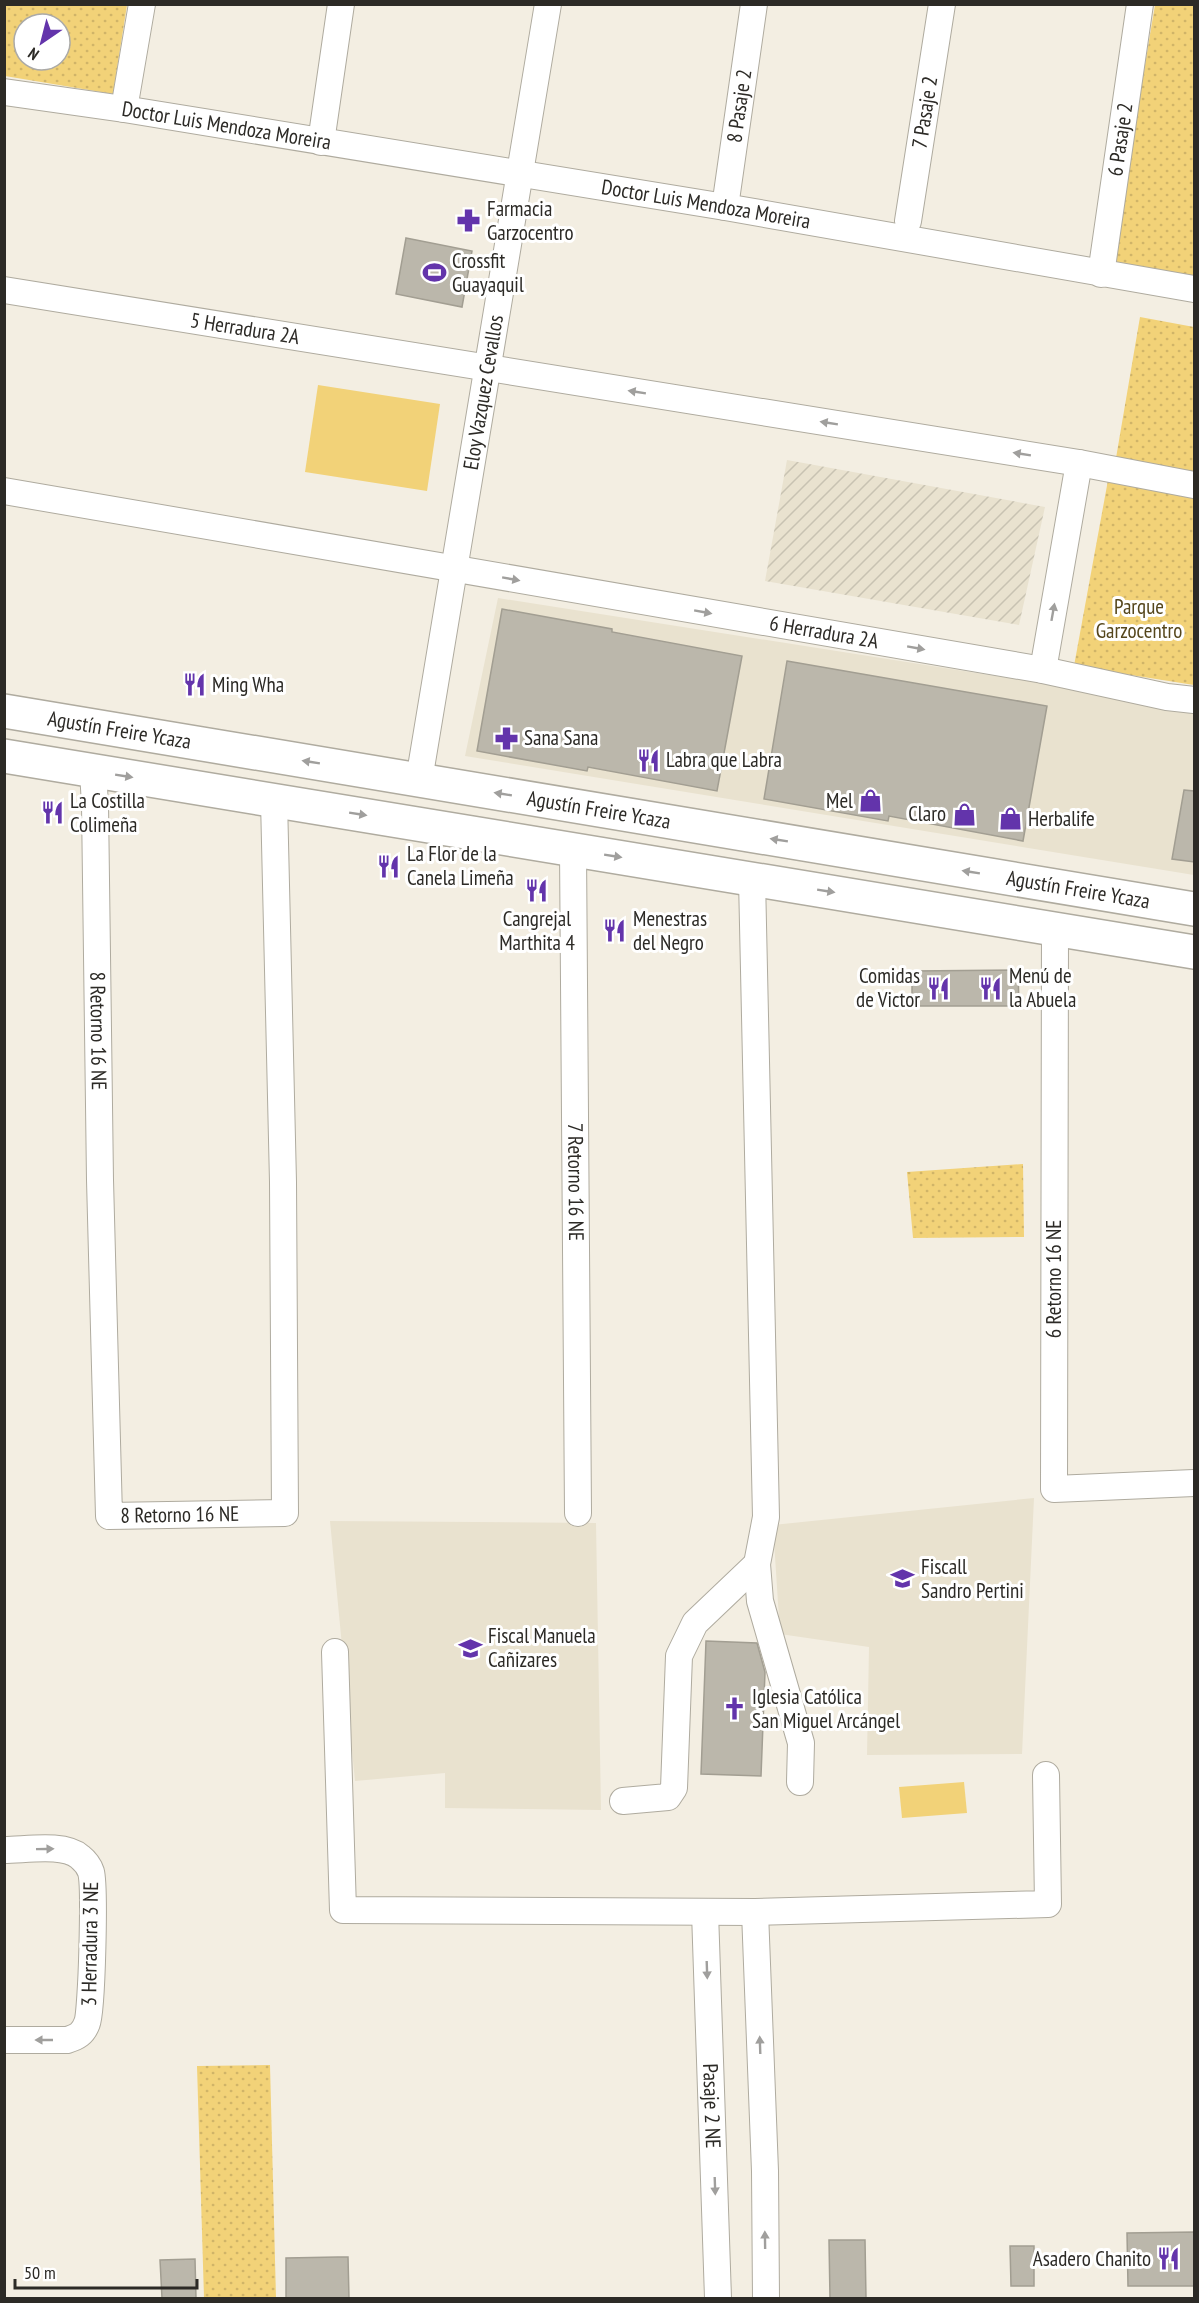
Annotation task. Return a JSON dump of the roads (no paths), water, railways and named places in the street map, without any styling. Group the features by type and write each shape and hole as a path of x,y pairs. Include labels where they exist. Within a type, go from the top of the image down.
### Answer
{"main road":[{"name":"Agustín Freire Ycaza","path":"4,711 1194,909"},
{"name":"Agustín Freire Ycaza","path":"4,756 1055,927 1194,952"}],"street":[{"path":"124,109 142,4"},
{"path":"321,142 341,4"},
{"name":"Eloy Vazquez Cevallos","path":"419,780 548,4"},
{"name":"8 Pasaje 2","path":"725,207 754,4"},
{"name":"7 Pasaje 2","path":"908,221 942,4"},
{"name":"6 Pasaje 2","path":"1101,273 1140,4"},
{"name":"Doctor Luis Mendoza Moreira","path":"4,92 124,109 725,207 1194,289"},
{"name":"5 Herradura 2A","path":"4,290 486,368"},
{"path":"486,368 1079,463 1194,485"},
{"path":"1043,670 1079,463"},
{"path":"4,491 453,569"},
{"name":"6 Herradura 2A","path":"453,569 1043,670 1167,698 1194,700"},
{"name":"8 Retorno 16 NE","path":"93,771 109,1516 285,1513 283,1170 274,800"},
{"name":"7 Retorno 16 NE","path":"573,850 578,1513"},
{"path":"752,879 766,1517 758,1564 760,1601 801,1743 800,1782"},
{"name":"6 Retorno 16 NE","path":"1055,927 1054,1489 1194,1483"},
{"path":"623,1801 668,1797 674,1788 677,1696 682,1648 695,1623 758,1564"},
{"path":"335,1652 344,1910 755,1912 1048,1904 1046,1775"},
{"name":"3 Herradura 3 NE","path":"4,1850 65,1849 74,1852 88,1865 91,1873 92,1902 89,2016 82,2033 67,2040 4,2040"},
{"name":"Pasaje 2 NE","path":"705,1911 718,2298"},
{"path":"755,1912 765,2171 766,2298"}],"place":[{"name":"Farmacia Garzocentro","path":"469,221"},
{"name":"Crossfit Guayaquil","path":"434,273"},
{"name":"Ming Wha","path":"194,685"},
{"name":"Sana Sana","path":"506,738"},
{"name":"Labra que Labra","path":"648,760"},
{"name":"Mel","path":"871,801"},
{"name":"La Costilla Colimeña","path":"52,813"},
{"name":"Claro","path":"964,814"},
{"name":"Herbalife","path":"1010,819"},
{"name":"La Flor de la Canela Limeña","path":"389,866"},
{"name":"Cangrejal Marthita 4","path":"537,891"},
{"name":"Menestras del Negro","path":"615,931"},
{"name":"Comidas de Victor","path":"938,988"},
{"name":"Menú de la Abuela","path":"991,988"},
{"name":"Fiscall Sandro Pertini","path":"903,1579"},
{"name":"Fiscal Manuela Cañizares","path":"470,1648"},
{"name":"Iglesia Católica San Miguel Arcángel","path":"734,1709"},
{"name":"Asadero Chanito","path":"1169,2259"}],"park label":[{"name":"Parque Garzocentro","path":"1139,619"}]}
